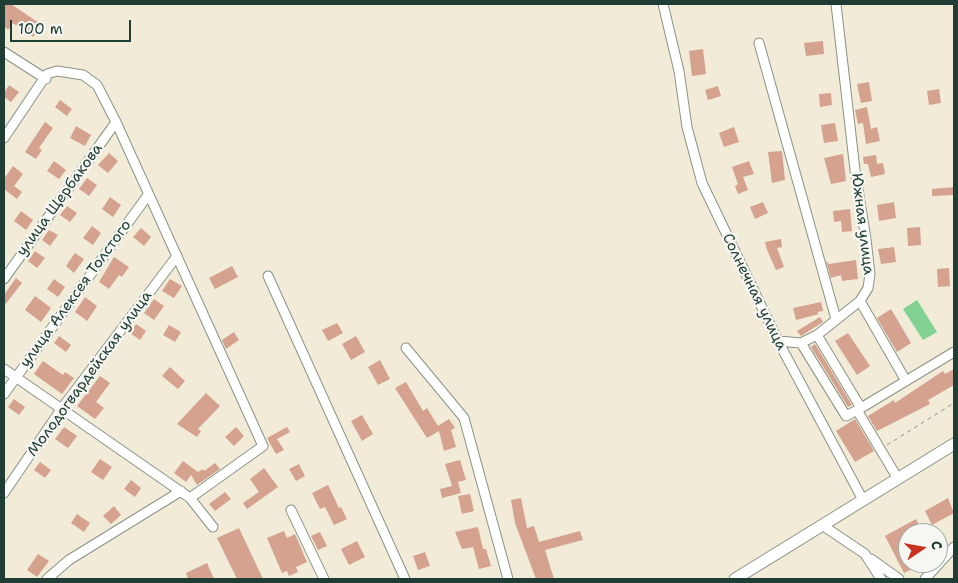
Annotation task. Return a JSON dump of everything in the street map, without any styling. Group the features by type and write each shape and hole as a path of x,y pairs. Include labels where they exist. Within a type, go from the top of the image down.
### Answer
{"main road":[{"path":"735,579 954,444"}],"street":[{"name":"Солнечная улица","path":"663,4 679,71 687,128 702,183 778,341 863,500"},
{"name":"Южная улица","path":"836,4 870,274 868,288 860,301"},
{"path":"758,43 836,319"},
{"path":"4,52 46,79"},
{"path":"4,138 46,79 47,74 57,71 83,75 97,86 116,122 263,446 190,498"},
{"name":"улица Щербакова","path":"4,279 116,122"},
{"name":"улица Алексея Толстого","path":"4,394 148,195"},
{"name":"Молодогвардейская улица","path":"4,493 62,408 177,256"},
{"path":"268,276 405,579"},
{"path":"778,341 801,343 817,335 860,301 906,381"},
{"path":"817,335 898,479"},
{"path":"801,343 846,416 954,352"},
{"path":"406,348 464,418 508,579"},
{"path":"4,369 190,498 213,527"},
{"path":"47,579 68,560 180,491"},
{"path":"291,510 324,579"},
{"path":"822,525 899,579"},
{"path":"925,579 954,548"},
{"path":"865,554 882,579"}],"path":[{"path":"880,449 954,403"}],"green space":[{"path":"917,300 937,332 923,340 903,309"}],"building":[{"path":"4,4 11,4 42,25 33,37 13,23 8,30 4,26"},
{"path":"823,41 824,54 806,56 804,43"},
{"path":"703,49 706,74 692,76 689,51"},
{"path":"869,82 872,101 861,103 857,84"},
{"path":"9,85 19,92 11,102 4,97 4,93"},
{"path":"718,86 721,96 708,100 705,90"},
{"path":"939,89 941,103 929,105 927,91"},
{"path":"831,93 832,105 820,107 819,94"},
{"path":"60,100 72,109 67,116 55,107"},
{"path":"867,107 871,129 877,127 880,141 866,144 863,123 858,124 855,110"},
{"path":"45,122 53,128 39,148 42,150 36,159 25,152"},
{"path":"835,123 838,141 824,143 821,125"},
{"path":"76,126 91,135 85,146 70,138"},
{"path":"734,127 739,142 724,147 719,133"},
{"path":"782,151 785,180 772,183 768,152"},
{"path":"109,153 118,161 108,173 98,165"},
{"path":"843,154 846,181 831,184 824,158"},
{"path":"876,155 877,164 883,163 885,174 871,177 868,164 864,164 863,157"},
{"path":"54,161 66,170 59,179 47,171"},
{"path":"749,161 754,174 743,177 748,190 738,194 735,186 738,184 732,167"},
{"path":"13,166 23,174 14,186 22,192 17,199 4,189 4,179"},
{"path":"87,178 97,185 89,196 79,189"},
{"path":"954,187 954,195 932,196 932,189"},
{"path":"110,197 121,205 113,217 102,209"},
{"path":"763,202 768,213 755,219 750,207"},
{"path":"894,202 896,218 879,221 877,205"},
{"path":"67,206 77,213 70,222 60,215"},
{"path":"850,209 852,231 842,232 841,221 834,222 833,211"},
{"path":"21,211 33,220 26,230 14,221"},
{"path":"92,226 101,233 93,245 83,238"},
{"path":"920,227 921,245 908,246 907,228"},
{"path":"141,228 151,237 144,246 133,237"},
{"path":"49,230 58,235 50,246 42,240"},
{"path":"781,239 782,247 777,248 784,267 776,270 765,242"},
{"path":"894,247 896,262 881,264 878,249"},
{"path":"35,251 45,258 37,268 28,261"},
{"path":"75,253 84,259 74,273 66,266"},
{"path":"114,257 129,267 122,277 119,275 109,289 99,282"},
{"path":"856,260 858,279 842,281 841,275 831,278 826,261 829,264"},
{"path":"232,266 238,277 215,289 209,278"},
{"path":"949,268 950,286 938,287 937,269"},
{"path":"16,278 22,283 4,306 4,295"},
{"path":"54,279 65,287 58,297 47,289"},
{"path":"170,279 182,286 174,298 162,291"},
{"path":"35,296 51,308 41,322 25,310"},
{"path":"85,297 97,306 87,321 75,312"},
{"path":"154,299 164,306 154,320 144,313"},
{"path":"821,302 823,311 817,312 819,314 796,320 793,308"},
{"path":"891,309 911,343 897,352 877,318"},
{"path":"820,317 823,322 801,336 797,331"},
{"path":"337,323 343,333 328,341 322,330"},
{"path":"136,324 146,331 140,340 130,333"},
{"path":"169,325 181,332 175,342 163,335"},
{"path":"234,332 239,340 226,349 222,340"},
{"path":"848,333 870,366 857,375 835,341"},
{"path":"59,336 71,345 66,352 54,343"},
{"path":"356,336 365,352 351,360 342,344"},
{"path":"815,344 852,405 848,407 811,347"},
{"path":"380,360 390,379 378,385 368,367"},
{"path":"43,361 63,375 65,372 74,378 62,394 34,374"},
{"path":"170,367 185,381 178,389 162,376"},
{"path":"954,369 954,385 928,400 930,404 877,431 868,416 894,400 895,403 943,371 945,374"},
{"path":"100,376 110,383 96,402 104,408 95,419 77,406"},
{"path":"406,382 423,411 427,408 438,426 449,419 455,428 451,430 456,447 444,451 439,431 427,438 395,388"},
{"path":"206,393 220,406 198,429 201,431 197,437 177,424"},
{"path":"14,399 25,407 19,415 8,407"},
{"path":"362,415 373,434 362,441 351,421"},
{"path":"855,419 874,451 855,462 836,431"},
{"path":"64,427 77,436 68,448 55,439"},
{"path":"236,427 244,436 234,446 225,437"},
{"path":"287,427 290,432 277,439 284,450 276,454 267,438"},
{"path":"100,459 112,467 103,480 91,472"},
{"path":"460,460 466,480 458,482 461,493 442,498 440,489 452,486 445,464"},
{"path":"183,461 198,472 203,469 204,471 215,463 220,469 197,485 191,475 186,482 174,473"},
{"path":"40,462 51,470 45,478 34,470"},
{"path":"299,464 305,476 296,481 289,469"},
{"path":"264,468 278,487 247,509 243,503 259,492 250,479"},
{"path":"131,480 141,488 135,497 124,489"},
{"path":"328,485 339,508 341,507 347,519 334,525 325,507 320,509 312,493"},
{"path":"225,492 231,499 215,511 209,504"},
{"path":"470,494 474,511 462,514 458,496"},
{"path":"521,498 527,528 534,526 539,542 580,531 583,540 545,550 554,579 536,579 515,523 511,500"},
{"path":"948,498 954,513 936,523 931,523 925,511"},
{"path":"114,506 121,515 111,524 103,516"},
{"path":"77,514 90,523 84,532 71,523"},
{"path":"916,519 918,523 909,523"},
{"path":"478,527 483,549 486,549 491,566 479,569 473,547 462,549 455,532"},
{"path":"239,528 263,579 237,579 217,538"},
{"path":"898,529 898,561 885,536"},
{"path":"284,531 287,538 295,534 307,562 296,567 298,572 289,576 287,571 282,573 267,538"},
{"path":"320,532 327,546 318,550 311,536"},
{"path":"357,541 365,557 349,565 341,549"},
{"path":"425,552 430,566 418,570 413,556"},
{"path":"38,554 49,561 37,577 27,570"},
{"path":"207,563 214,579 188,579 186,573"}]}
